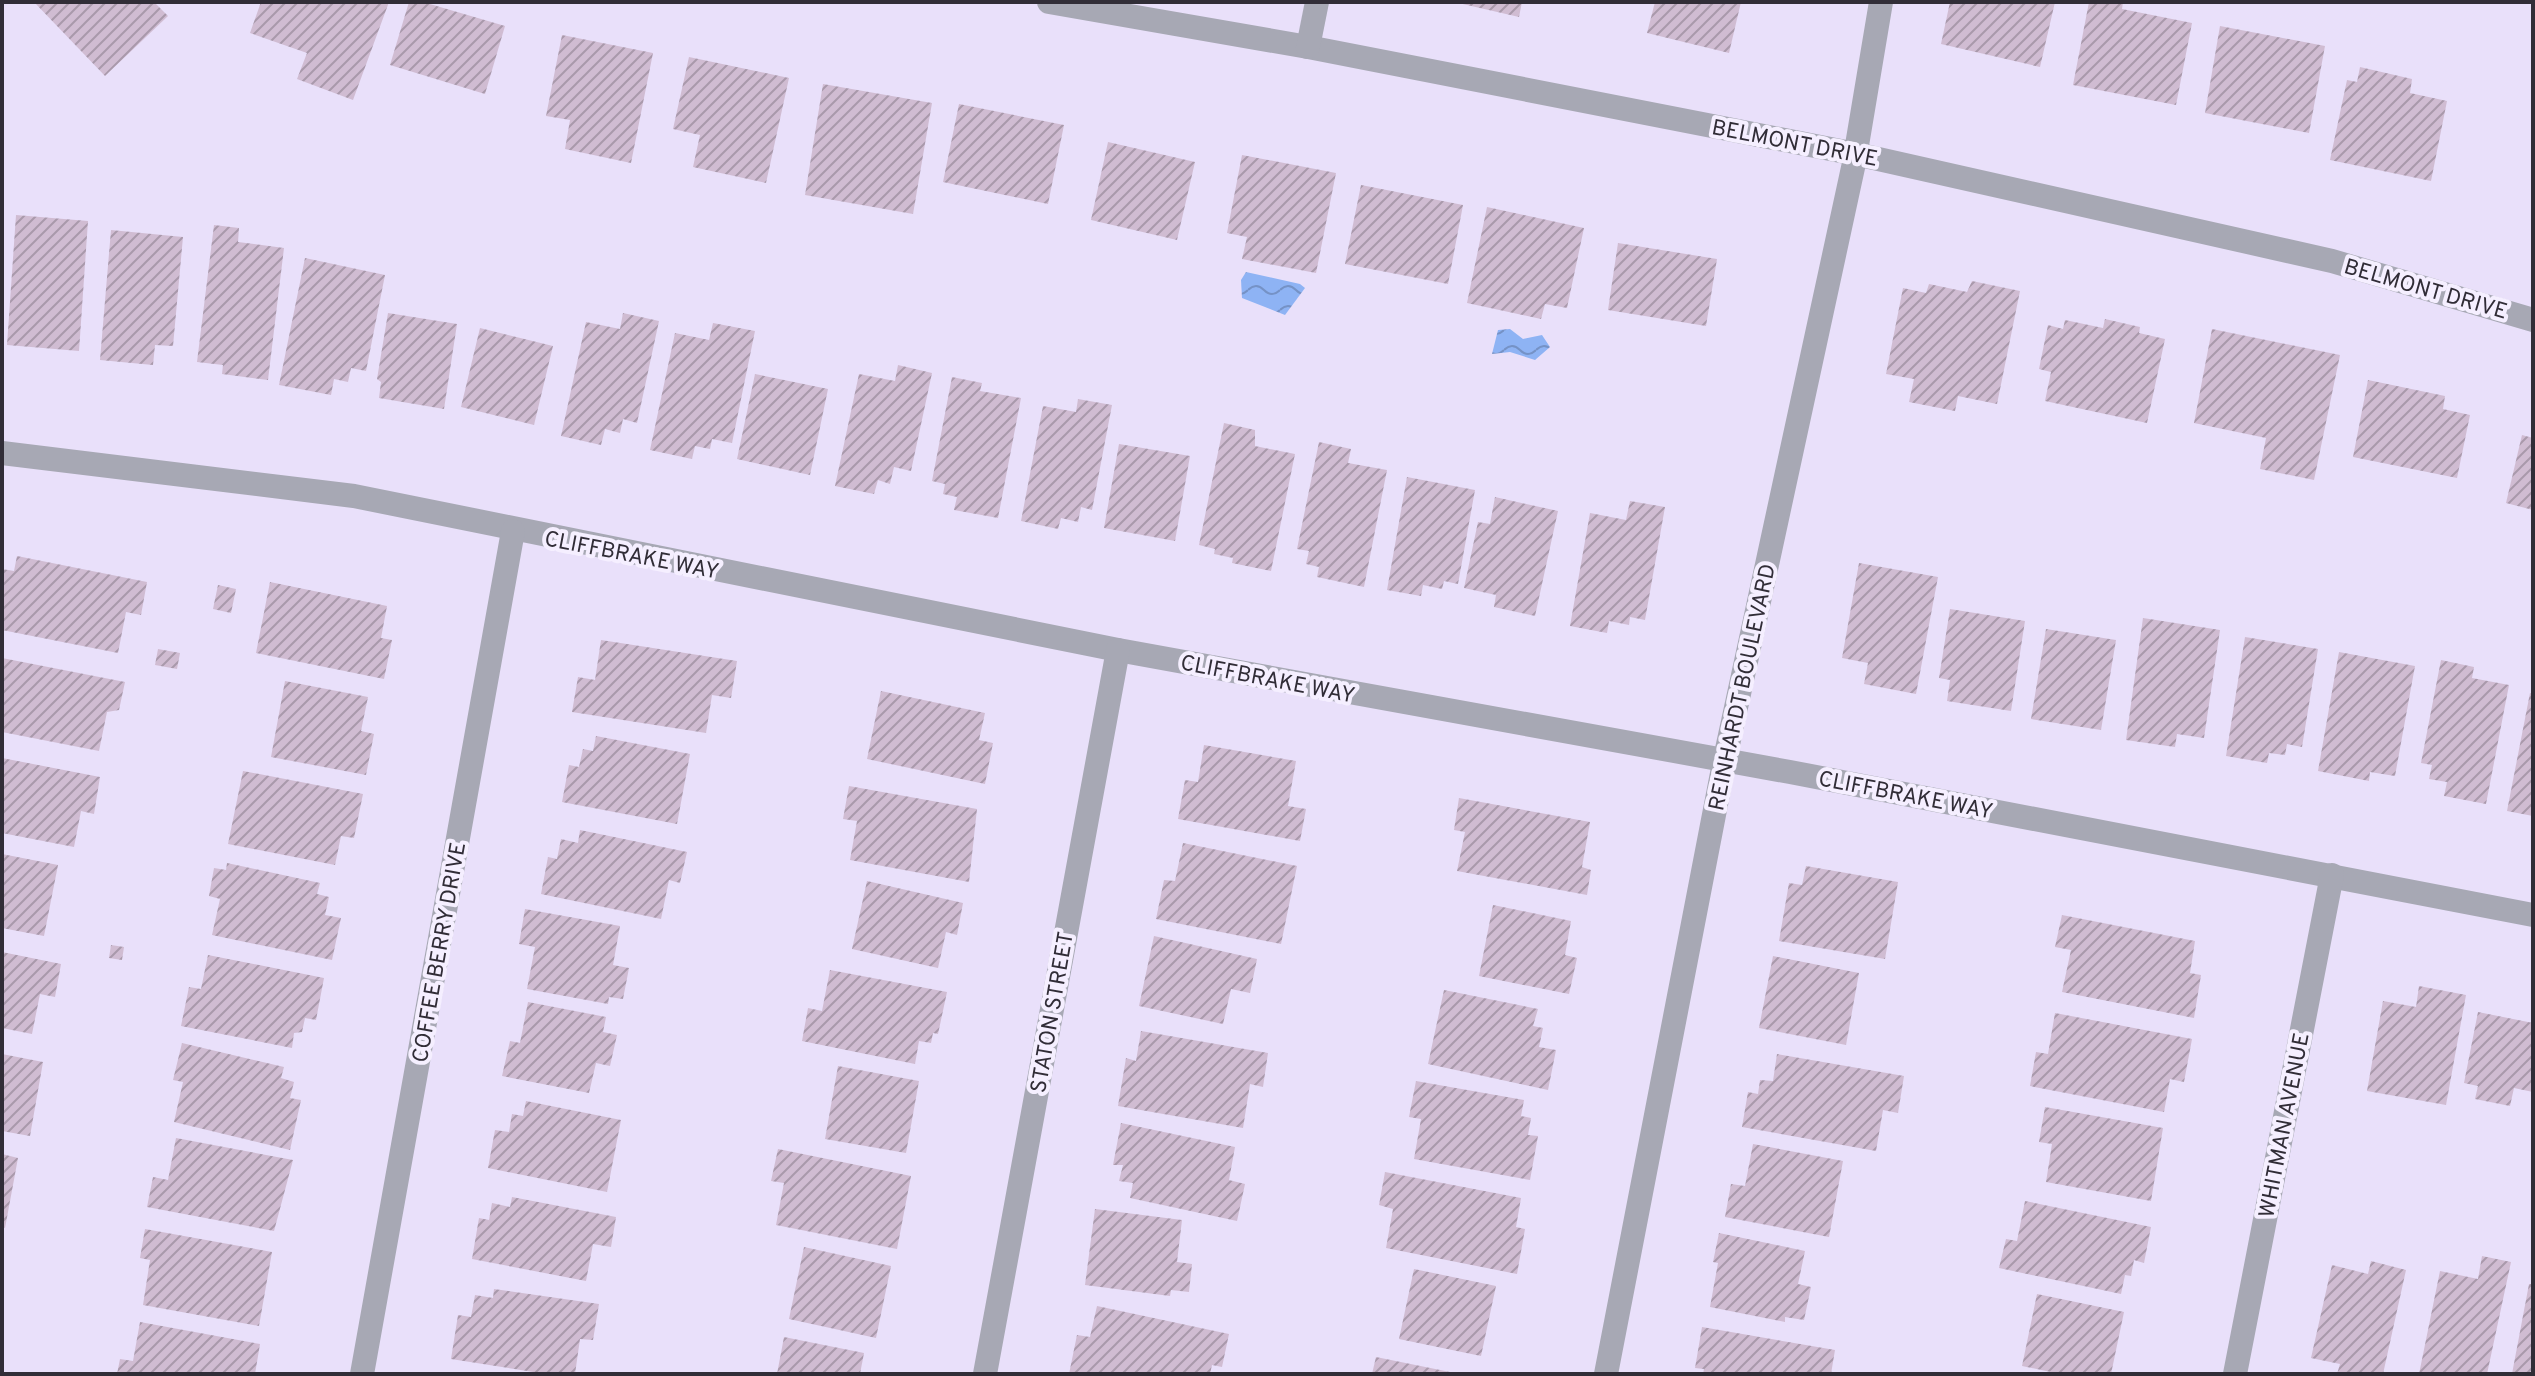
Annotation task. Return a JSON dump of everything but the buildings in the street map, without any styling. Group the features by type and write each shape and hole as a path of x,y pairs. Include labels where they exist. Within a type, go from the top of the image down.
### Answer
{"street":[{"name":"BELMONT DRIVE","path":"1049,2 1308,47 1856,154 2304,254 2533,320"},
{"path":"1308,47 1317,2"},
{"name":"REINHARDT BOULEVARD","path":"1606,1374 1724,763 1856,154 1881,2"},
{"name":"CLIFFBRAKE WAY","path":"2,453 354,496 513,531 1118,650 2533,915"},
{"name":"COFFEE BERRY DRIVE","path":"362,1374 513,531"},
{"name":"STATON STREET","path":"985,1374 1118,650"},
{"name":"WHITMAN AVENUE","path":"2235,1374 2332,875"}],"water":[{"path":"1246,272 1300,284 1305,288 1285,315 1242,298 1241,280"},
{"path":"1510,329 1523,339 1542,335 1550,347 1535,360 1510,352 1492,354 1498,330"}]}
